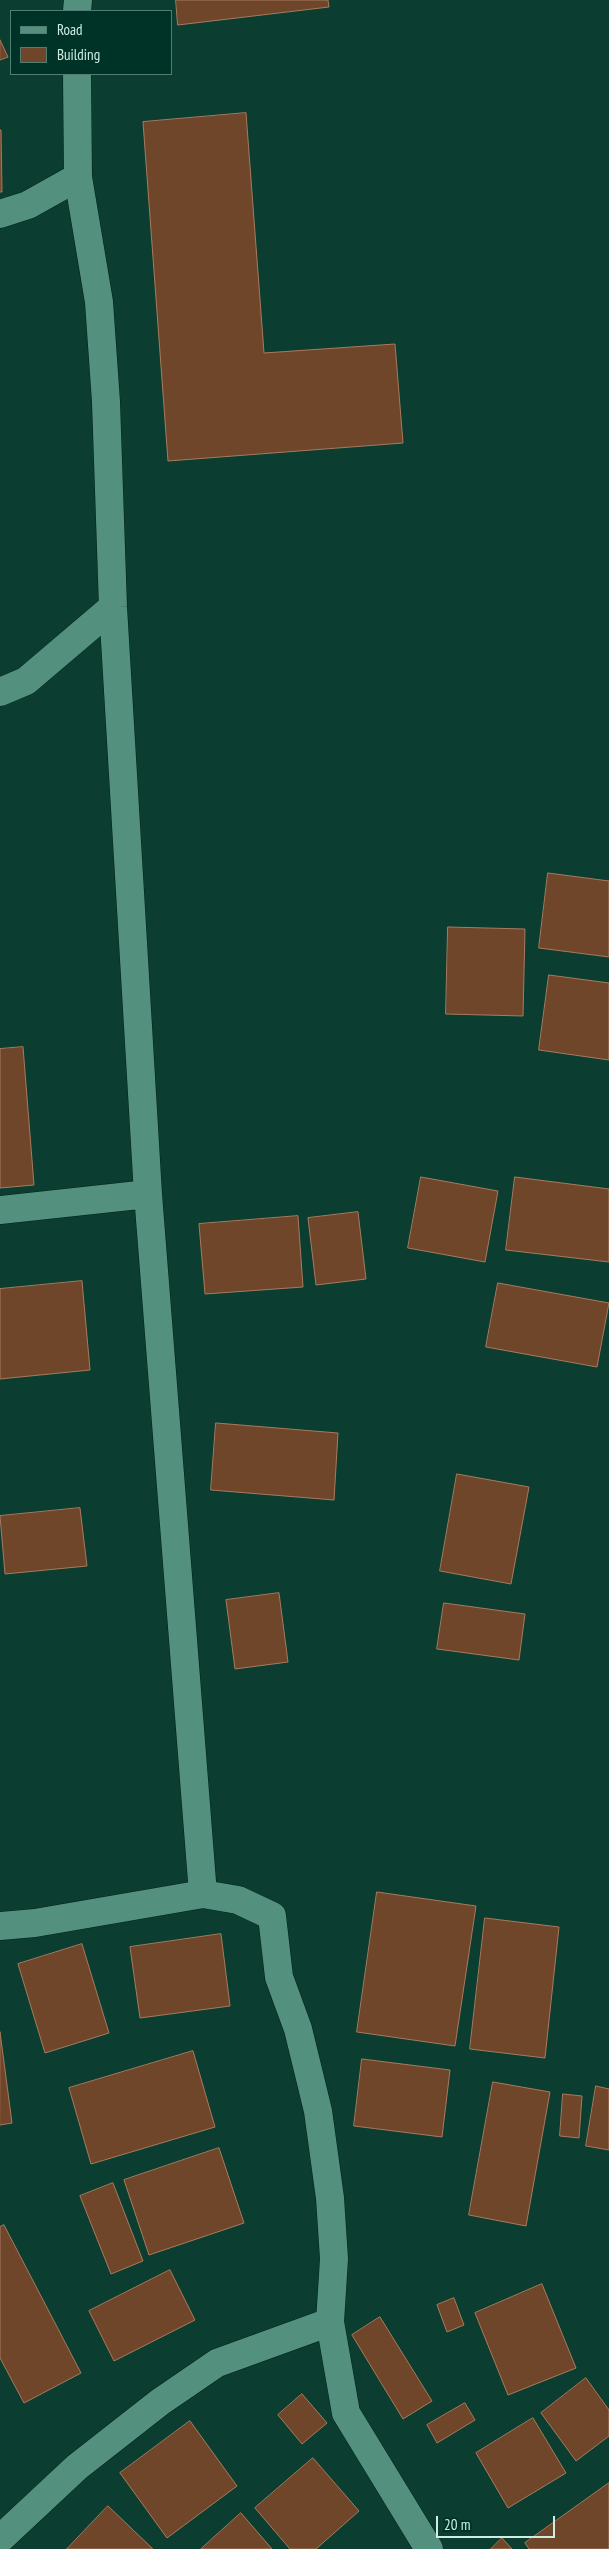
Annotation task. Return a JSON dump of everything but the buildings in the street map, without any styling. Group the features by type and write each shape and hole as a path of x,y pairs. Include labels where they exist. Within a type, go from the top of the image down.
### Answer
{"street":[{"path":"77,75 78,177 99,302 106,402 113,607 148,1194 202,1894"},
{"path":"0,214 28,205 78,177"},
{"path":"0,692 26,681 113,607"},
{"path":"0,1210 148,1194"},
{"path":"0,1926 35,1923 202,1894 238,1900 272,1916 279,1978 298,2029 318,2111 330,2198 334,2259 330,2322 346,2413 429,2549"},
{"path":"0,2539 77,2467 160,2402 217,2363 330,2322"}]}
